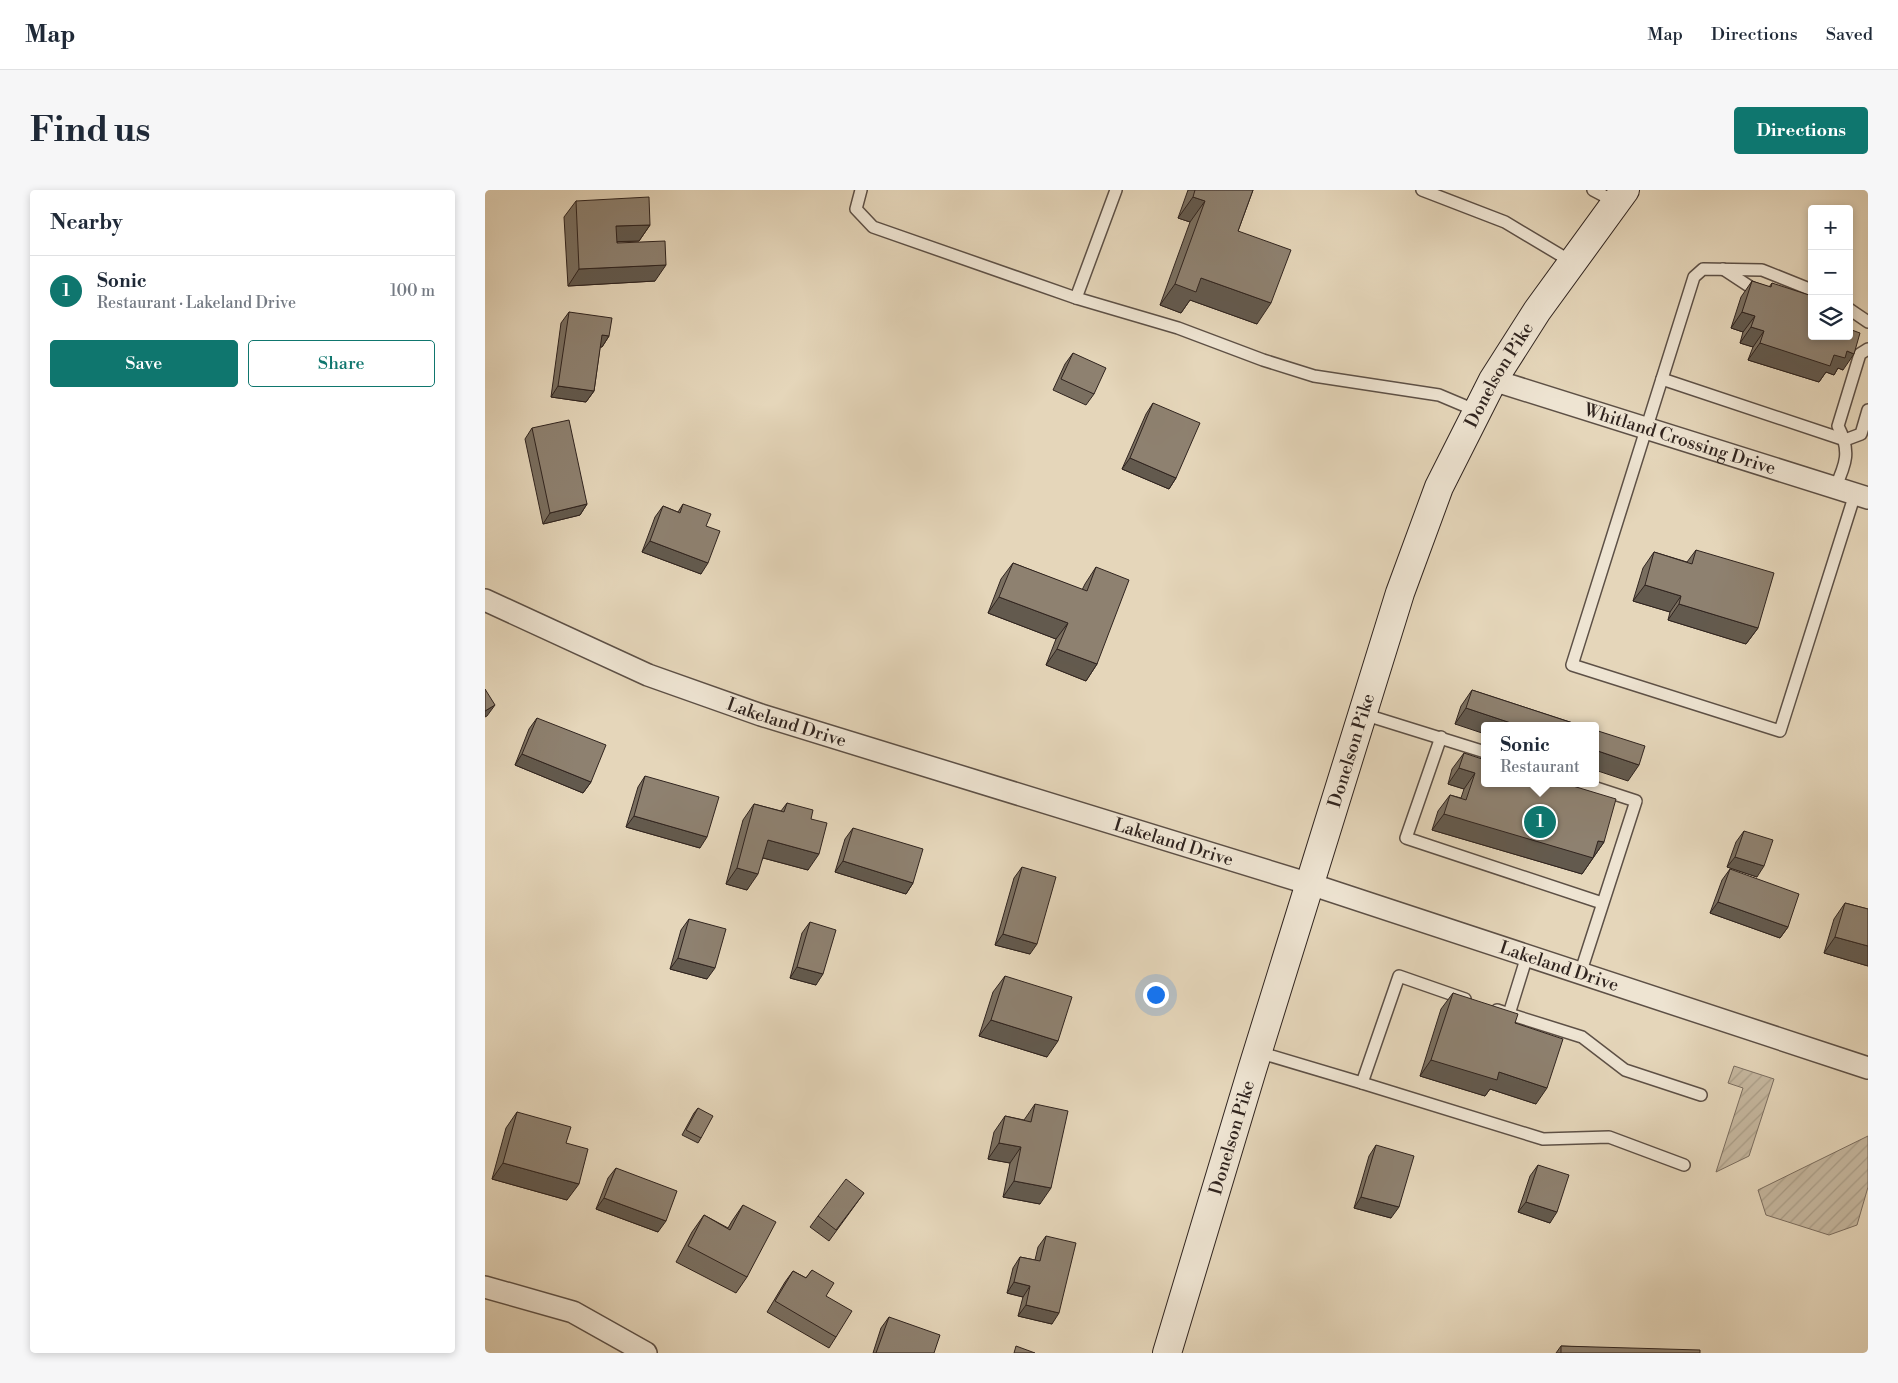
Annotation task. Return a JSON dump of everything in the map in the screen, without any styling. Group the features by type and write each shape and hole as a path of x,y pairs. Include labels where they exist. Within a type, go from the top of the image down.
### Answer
{"main road":[{"name":"Donelson Pike","path":"1167,1353 1400,593 1439,487 1493,380 1537,310 1572,262 1611,194"}],"street":[{"name":"Whitland Crossing Drive","path":"1493,380 1853,493"},
{"name":"Lakeland Drive","path":"485,600 648,675 761,715 1310,884 1868,1068"},
{"path":"485,1287 573,1312 646,1353"}],"lane":[{"path":"861,190 857,209 873,226 1076,298 1178,328 1263,360 1315,376 1439,395 1477,411"},
{"path":"1076,298 1116,190"},
{"path":"1422,190 1505,222 1572,262"},
{"path":"1720,268 1761,294"},
{"path":"1808,288 1763,270 1703,269 1694,277 1572,665 1780,731 1853,493 1845,465 1845,440 1838,426 1860,354 1868,349"},
{"path":"1853,312 1868,323"},
{"path":"1853,321 1868,323"},
{"path":"1662,379 1845,440 1861,434 1868,410"},
{"path":"1363,714 1481,751"},
{"path":"1441,737 1406,838 1602,903"},
{"path":"1580,974 1635,801 1593,787"},
{"path":"1509,1014 1527,956"},
{"path":"1362,1083 1399,976 1472,1002"},
{"path":"1491,1008 1582,1037 1625,1070 1701,1095"},
{"path":"1258,1052 1543,1139 1609,1137 1684,1164"}],"shaded area":[{"path":"1734,1066 1774,1079 1749,1156 1716,1172 1743,1088 1728,1083"},
{"path":"1868,1136 1868,1187 1857,1225 1829,1235 1766,1215 1758,1190"}],"building":[{"path":"1195,190 1253,190 1238,231 1291,250 1271,303 1201,278 1196,292 1175,284 1205,201 1193,197"},
{"path":"649,197 650,225 616,226 617,243 665,241 666,265 579,269 576,201"},
{"path":"1752,281 1771,287 1772,283 1808,295 1808,340 1853,340 1853,330 1860,333 1854,354 1847,351 1845,358 1834,355 1830,366 1760,343 1764,331 1751,327 1755,316 1742,312"},
{"path":"569,312 612,318 609,336 602,335 594,391 558,386"},
{"path":"1073,353 1106,368 1094,394 1061,379"},
{"path":"1153,403 1200,423 1176,478 1130,458"},
{"path":"569,420 587,504 550,513 532,428"},
{"path":"683,504 711,514 706,526 720,531 708,563 650,541 663,506 680,513"},
{"path":"1696,550 1774,573 1758,628 1679,604 1681,596 1645,585 1654,552 1692,564"},
{"path":"1013,563 1087,591 1096,567 1129,580 1097,664 1057,649 1068,623 999,597"},
{"path":"485,689 495,705 485,711"},
{"path":"1472,690 1570,722 1508,722 1466,708"},
{"path":"537,718 606,745 591,782 522,754"},
{"path":"1599,731 1645,746 1639,765 1599,751"},
{"path":"1464,753 1481,759 1481,787 1576,787 1616,799 1604,842 1598,841 1593,858 1444,814 1450,795 1466,800 1475,773 1459,768"},
{"path":"645,776 719,797 707,837 634,816"},
{"path":"787,803 813,810 811,819 827,823 819,854 768,840 758,874 737,868 754,804 784,812"},
{"path":"853,828 923,849 913,883 843,861"},
{"path":"1744,831 1773,840 1764,866 1735,857"},
{"path":"1022,867 1056,877 1037,944 1003,934"},
{"path":"1730,869 1799,894 1788,927 1718,902"},
{"path":"1845,903 1868,909 1868,946 1835,937"},
{"path":"689,919 726,929 715,968 678,958"},
{"path":"810,922 836,930 823,974 797,967"},
{"path":"1005,976 1072,997 1058,1041 991,1020"},
{"path":"1453,993 1518,1014 1515,1023 1563,1039 1547,1088 1499,1072 1497,1080 1431,1060"},
{"path":"1035,1104 1068,1111 1051,1188 1014,1181 1021,1147 999,1143 1005,1116 1031,1122"},
{"path":"698,1108 713,1116 701,1138 686,1130"},
{"path":"517,1112 571,1127 566,1143 588,1149 579,1184 503,1163"},
{"path":"1376,1145 1414,1156 1399,1207 1361,1197"},
{"path":"1538,1165 1569,1175 1557,1212 1526,1202"},
{"path":"616,1168 677,1191 666,1221 604,1198"},
{"path":"846,1179 864,1193 836,1230 818,1216"},
{"path":"743,1205 776,1222 747,1277 688,1246 704,1215 730,1230"},
{"path":"1046,1236 1076,1243 1059,1313 1026,1305 1030,1286 1014,1282 1020,1257 1040,1261"},
{"path":"812,1270 834,1283 826,1296 852,1311 836,1337 775,1301 793,1271 806,1278"},
{"path":"889,1317 940,1335 934,1353 876,1353"},
{"path":"1016,1346 1035,1353 1014,1353"},
{"path":"1561,1346 1700,1350 1700,1353 1561,1353"}],"place":[{"name":"Sonic","path":"1540,822"}]}
